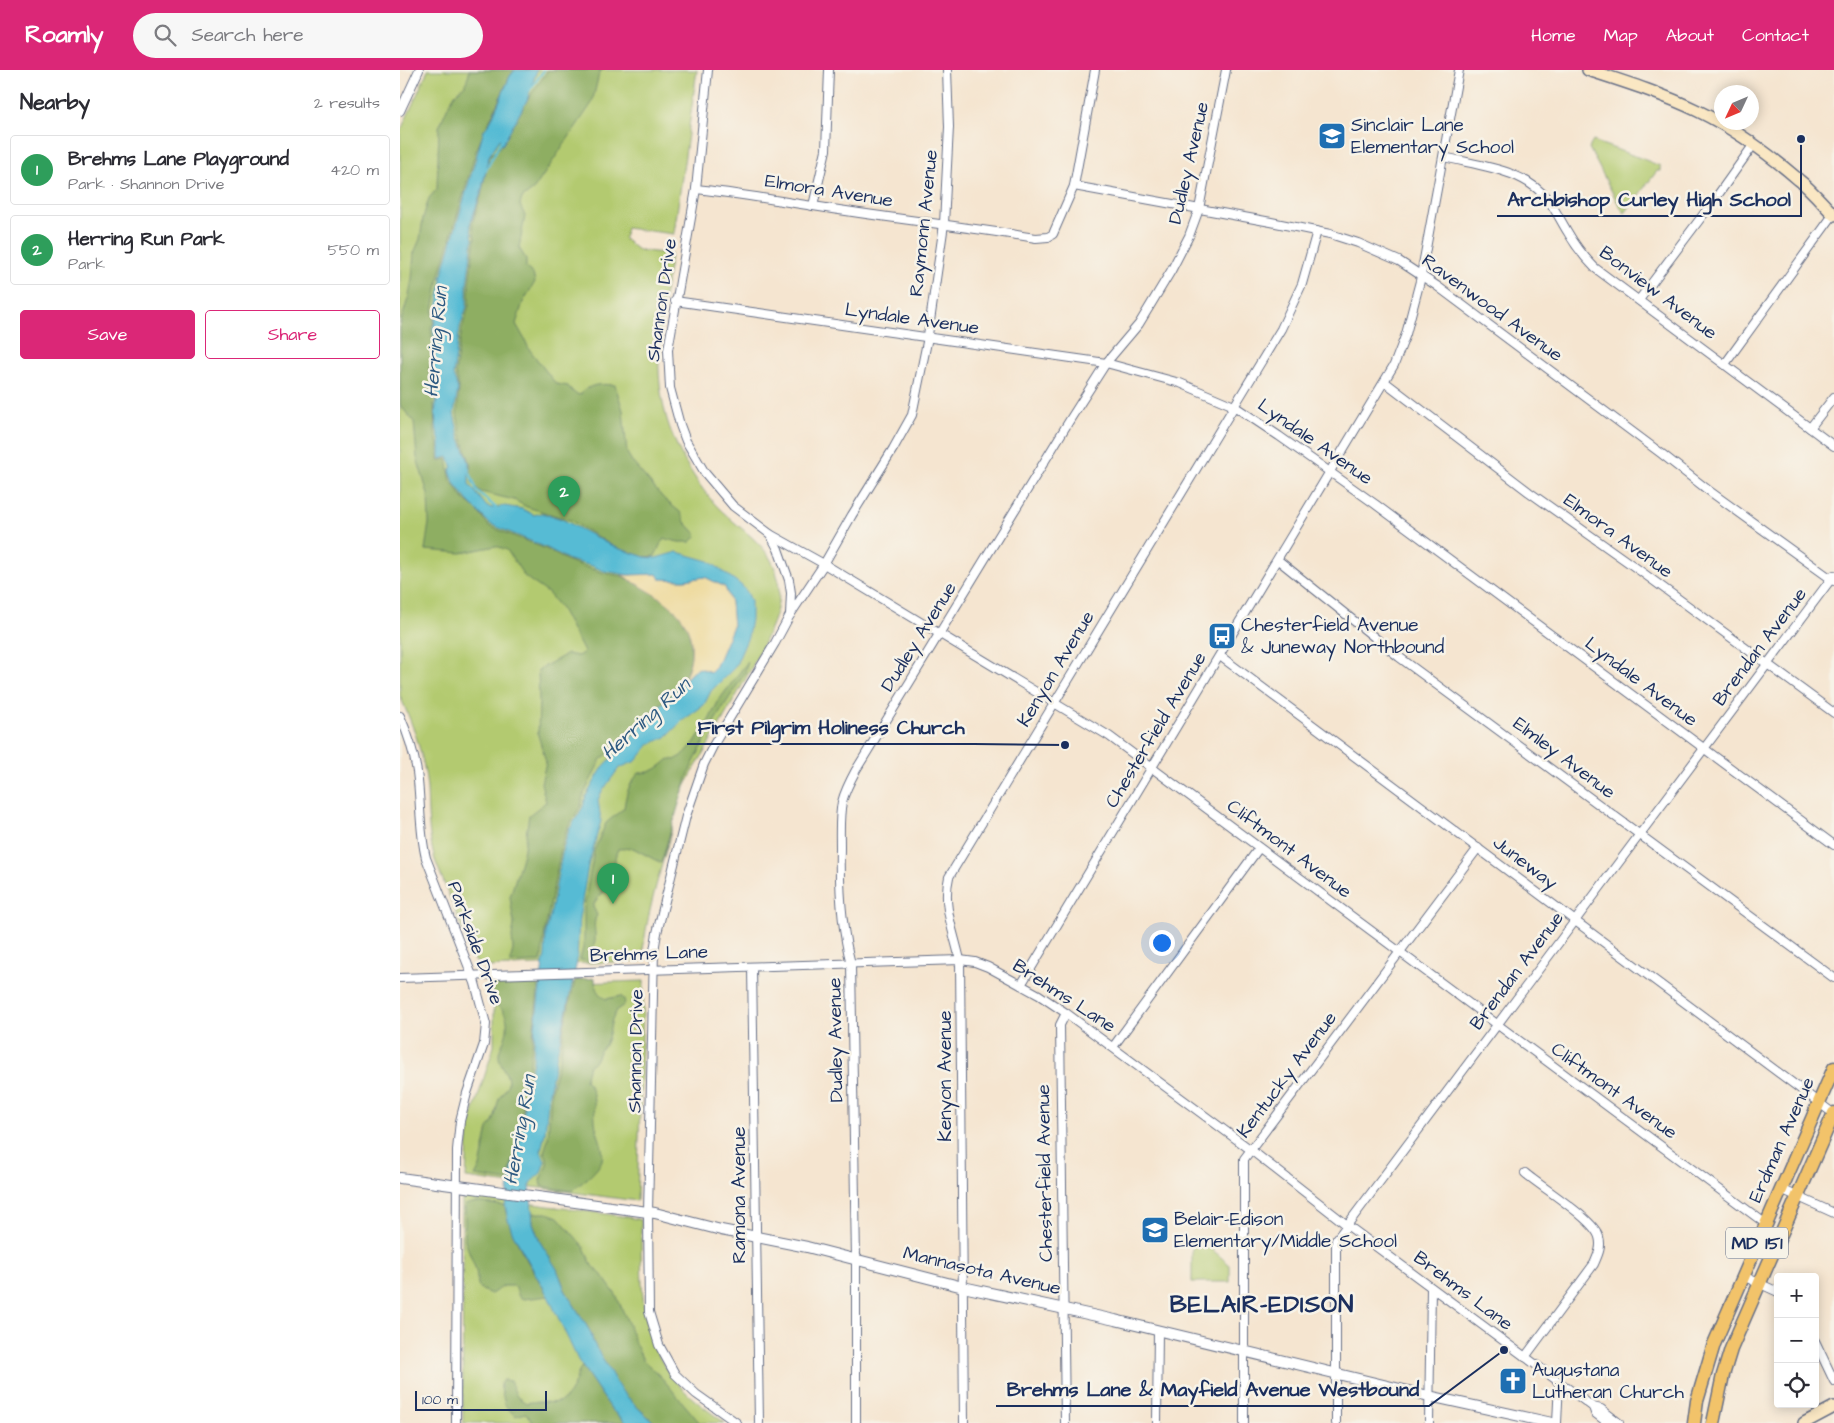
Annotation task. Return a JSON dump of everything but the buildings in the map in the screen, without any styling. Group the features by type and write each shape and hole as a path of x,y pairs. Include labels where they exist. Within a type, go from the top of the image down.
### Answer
{"main road":[{"path":"1588,70 1649,90 1700,112 1754,144 1799,180 1834,215"},
{"name":"Erdman Avenue","path":"1694,1423 1697,1401 1710,1355 1834,1068"},
{"name":"Erdman Avenue","path":"1713,1423 1716,1404 1729,1357 1759,1283 1834,1113"},
{"path":"1804,1423 1834,1408"}],"street":[{"path":"400,111 418,70"},
{"name":"Shannon Drive","path":"708,70 696,189 668,350 670,388 686,442 705,474 722,494 749,519 770,534 782,557 788,574 791,593 790,615"},
{"path":"814,206 826,150 829,70"},
{"name":"Raymonn Avenue","path":"824,564 912,415 928,338 944,224 949,127 947,70"},
{"name":"Elmora Avenue","path":"696,189 750,195 1036,238 1048,237 1056,230 1074,186 1095,70"},
{"name":"Dudley Avenue","path":"856,1423 856,1259 850,964 842,922 839,886 842,801 849,782 939,634 1106,363 1139,324 1153,302 1189,236 1199,209 1226,70"},
{"name":"Chesterfield Avenue","path":"1021,985 1394,365 1406,334 1421,275 1459,70"},
{"path":"1639,300 1715,200 1754,144"},
{"name":"Bonview Avenue","path":"1444,157 1512,174 1531,184 1548,201 1583,255 1595,268 1834,446"},
{"name":"Ravenwood Avenue","path":"1074,186 1317,231 1370,248 1399,261 1421,275 1708,490 1833,578"},
{"path":"1725,364 1834,215"},
{"name":"Kenyon Avenue","path":"964,1423 960,960 947,907 946,892 949,877 1206,455 1287,318 1302,284 1317,231"},
{"name":"Lyndale Avenue","path":"676,301 1106,363 1180,383 1234,406 1331,472 1834,845"},
{"name":"Elmora Avenue","path":"1385,382 1495,466 1834,713"},
{"path":"1810,428 1834,397"},
{"name":"Cliftmont Avenue","path":"770,534 824,564 1109,736 1766,1224"},
{"name":"Elmley Avenue","path":"1278,560 1392,651 1834,978"},
{"name":"Shannon Drive","path":"736,1423 683,1382 670,1366 659,1345 649,1312 648,1212 654,951 661,914 686,816 704,764 729,717 776,643 790,615 824,564"},
{"name":"Brendan Avenue","path":"1336,1423 1336,1240 1640,836 1703,748 1833,578"},
{"name":"Juneway","path":"1220,656 1834,1113"},
{"name":"Parkside Drive","path":"400,716 414,758 422,838 426,858 483,1007 486,1033 481,1056 467,1093 460,1121 457,1150 456,1423"},
{"path":"1113,1047 1259,848"},
{"name":"Kentucky Avenue","path":"1244,1423 1244,1159 1478,848"},
{"name":"Brehms Lane","path":"400,978 960,960 980,964 1021,985 1066,1013 1251,1150 1431,1288 1593,1407 1602,1409 1619,1423"},
{"name":"Ramona Avenue","path":"752,967 758,1423"},
{"name":"Chesterfield Avenue","path":"1065,1423 1060,1025 1066,1013"},
{"path":"1525,1173 1586,1220 1597,1233 1600,1244 1594,1264 1525,1357"},
{"name":"Mannasota Avenue","path":"400,1178 648,1212 856,1259 963,1287 1158,1330 1336,1374 1552,1423"},
{"path":"1781,1189 1834,1212"},
{"path":"1743,1276 1774,1290"},
{"path":"1429,1423 1431,1288"},
{"path":"1157,1423 1158,1330"},
{"path":"1819,1349 1834,1381"},
{"path":"1557,1423 1559,1382"},
{"name":"Brehms Lane","path":"1593,1407 1595,1413 1608,1423"}],"green space":[{"path":"428,70 697,70 674,234 626,228 624,239 638,250 671,254 659,341 661,394 667,421 678,448 711,500 752,537 768,555 778,578 779,599 773,623 758,655 682,794 652,902 642,961 485,967 475,961 435,860 421,752 400,696 400,132"},
{"path":"469,70 515,70 510,76 476,151 439,278 433,312 434,323 431,327 434,350 429,370 434,404 435,433 438,444 438,461 447,459 451,481 464,499 476,509 489,526 546,549 568,561 604,573 622,576 653,592 668,602 679,613 688,628 691,643 691,658 683,683 646,717 632,734 627,737 627,740 601,759 583,796 581,806 567,829 561,849 541,962 510,963 513,949 514,924 510,897 523,854 529,815 546,802 541,783 546,762 538,735 538,670 567,654 578,656 584,652 561,609 548,593 525,577 507,550 496,546 461,553 425,550 429,523 428,494 417,458 414,422 400,405 400,325 409,295 414,253 420,239 423,218 429,198 437,189 439,127 455,94 465,85"},
{"path":"548,70 602,70 599,74 592,103 534,189 522,198 520,205 525,216 519,248 526,259 526,268 533,274 535,282 523,302 516,324 529,349 556,384 568,386 574,393 580,395 592,386 615,385 623,410 627,453 633,463 664,499 680,512 685,522 697,535 691,542 665,539 655,556 644,557 614,547 570,520 527,507 514,500 481,492 472,483 470,462 461,435 457,414 459,389 455,373 462,328 469,305 469,283 475,238 472,223 481,196 489,156 503,144 527,100"},
{"path":"1593,141 1660,166 1660,171 1657,171 1625,213 1589,148"},
{"path":"748,661 745,673 714,722 691,768 661,863 633,848 618,849 612,881 593,907 597,915 593,949 588,961 580,960 584,943 584,907 594,851 606,823 624,808 628,789 639,773 655,769 669,759 675,760 694,743 719,700"},
{"path":"595,978 595,985 600,995 606,999 621,996 625,1001 624,1005 618,1009 612,1019 605,1045 595,1061 589,1065 585,1080 593,1094 595,1121 603,1155 602,1160 593,1173 572,1191 541,1186 540,1180 547,1165 547,1158 544,1152 548,1139 551,1090 560,1057 564,1026 575,980"},
{"path":"539,981 520,1137 508,1181 475,1176 480,1167 488,1128 493,1121 499,1099 506,1089 508,1082 499,1058 500,1048 507,1031 507,1022 505,1013 495,1005 489,984"},
{"path":"644,981 637,1201 466,1178 468,1140 472,1116 494,1046 494,999 513,985"},
{"path":"468,1195 641,1220 644,1306 648,1327 655,1347 664,1366 678,1384 694,1400 725,1423 463,1423 462,1201 463,1197"},
{"path":"476,1202 505,1206 517,1241 548,1296 524,1299 519,1297 515,1286 504,1286 491,1294 478,1286 476,1270 465,1241 465,1205"},
{"path":"532,1213 547,1213 558,1217 584,1247 592,1266 601,1274 616,1295 643,1360 662,1378 700,1423 655,1423 620,1389 609,1372 593,1342 591,1333 565,1290 561,1279 540,1242 533,1223"},
{"path":"1192,1246 1208,1246 1230,1265 1230,1282 1192,1282"},
{"path":"582,1366 612,1410 626,1423 533,1423 526,1413 515,1416 505,1405 500,1384 503,1380 510,1381 517,1397 526,1403 558,1402 567,1397"}],"sand":[{"path":"657,574 660,579 684,580 705,577 725,587 731,602 733,626 716,666 710,672 704,669 690,674 683,683 691,657 691,641 687,627 680,615 670,606 622,575"}],"water":[{"name":"Herring Run","path":"515,70 537,70 527,100 503,144 501,145 500,139 489,156 481,193 470,224 473,239 467,284 467,306 460,327 453,375 458,389 454,414 459,436 469,462 469,484 487,507 504,506 522,509 534,515 542,513 562,519 614,547 645,557 656,558 677,552 709,561 741,585 751,601 748,637 735,667 711,691 704,705 682,721 666,737 650,744 636,761 619,768 598,800 601,821 588,866 579,919 577,961 549,1092 545,1133 541,1151 545,1161 541,1173 533,1180 530,1186 533,1223 540,1242 557,1269 565,1290 591,1333 593,1342 620,1389 655,1423 626,1423 612,1410 578,1360 548,1296 513,1234 505,1206 514,1160 521,1138 533,1060 546,932 563,849 569,830 603,767 626,743 629,744 629,741 647,718 670,697 690,674 699,668 710,672 716,666 733,626 731,602 725,587 705,577 684,580 660,579 657,574 628,575 604,571 569,560 547,548 490,524 454,483 450,471 452,465 448,457 440,459 440,442 435,414 437,396 432,369 436,349 433,328 441,278 484,130 491,121 510,76"}],"waterway":[{"name":"Herring Run","path":"529,91 544,70"},
{"name":"Herring Run","path":"486,170 503,137"},
{"name":"Herring Run","path":"468,468 477,491 497,509"}],"place":[{"name":"Sinclair Lane Elementary School","path":"1332,136"},
{"name":"Archbishop Curley High School","path":"1801,139"},
{"name":"Herring Run Park","path":"564,517"},
{"name":"Chesterfield Avenue & Juneway Northbound","path":"1222,636"},
{"name":"First Pilgrim Holiness Church","path":"1065,745"},
{"name":"Brehms Lane Playground","path":"613,904"},
{"name":"Belair-Edison Elementary/Middle School","path":"1155,1230"},
{"name":"Brehms Lane & Mayfield Avenue Westbound","path":"1504,1350"},
{"name":"Augustana Lutheran Church","path":"1513,1381"}],"district":[{"name":"BELAIR-EDISON","path":"1262,1305"}]}
